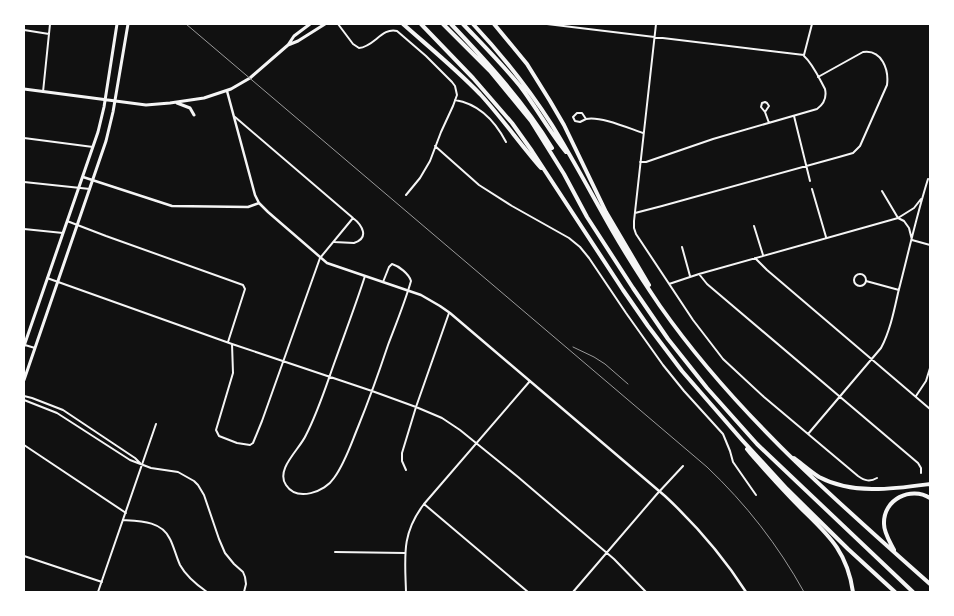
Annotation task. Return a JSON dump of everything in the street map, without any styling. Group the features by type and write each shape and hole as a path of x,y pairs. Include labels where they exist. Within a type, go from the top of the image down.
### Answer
{"highway":[{"path":"403,24 478,92 552,182"},
{"path":"421,24 497,105 524,140 648,326 682,371 794,496 894,592"},
{"path":"443,24 490,71 531,121 564,174 587,217 650,313 707,388 757,444 913,592"},
{"path":"452,24 488,62 537,125 564,169 595,229"},
{"path":"463,24 519,86 555,139 574,162"},
{"path":"473,24 508,64 552,124 628,257 659,305 709,370 772,440 930,584"},
{"path":"494,24 527,64 550,101 564,125 606,212 646,279 659,305"},
{"path":"742,440 751,454 829,536 838,548 849,572 853,592"},
{"path":"772,440 810,472 836,484 870,490 930,486"},
{"path":"898,556 884,529 885,515 889,506 901,496 911,493 922,494 930,498"}],"main road":[{"path":"24,345 102,118 117,24"},
{"path":"24,380 93,181 110,126 128,24"},
{"path":"24,90 146,105 204,98 242,84 288,45 294,36 310,24"},
{"path":"288,45 325,24"},
{"path":"174,102 190,108 194,115"}],"street":[{"path":"43,92 50,24"},
{"path":"338,24 353,44 359,48 367,46 388,30 397,31 452,82 456,91 456,100 426,169 406,195"},
{"path":"546,24 804,55 826,93 823,104 813,111 707,140 646,162 640,162"},
{"path":"656,24 634,213 635,232 693,320 723,359 759,392 864,480 870,481 877,478"},
{"path":"804,55 812,24"},
{"path":"24,30 49,34"},
{"path":"634,213 853,153 858,149 887,85 887,71 883,61 878,55 870,51 861,53 818,77"},
{"path":"226,91 255,195 259,203 268,212 330,264 428,299 450,313 660,491 717,550 746,592"},
{"path":"456,100 466,102 481,110 498,127 506,142"},
{"path":"764,112 769,123"},
{"path":"586,119 584,115 579,113 573,117 578,122 589,118 643,133"},
{"path":"233,116 361,226 362,239 354,243 333,242"},
{"path":"794,116 810,181"},
{"path":"24,138 93,147"},
{"path":"435,146 480,185 512,206 569,238 580,247 663,365 723,434 733,462 756,495"},
{"path":"83,177 154,201 178,207 248,207 259,203"},
{"path":"808,434 881,348 887,334 928,180"},
{"path":"24,182 90,189"},
{"path":"812,189 826,238"},
{"path":"882,191 898,218 907,225 912,240"},
{"path":"669,284 690,276 898,218 914,208 923,194"},
{"path":"232,344 233,373 216,428 219,436 248,445 253,443 262,421 321,257 353,218"},
{"path":"67,221 244,285 245,289 228,343"},
{"path":"754,226 763,256"},
{"path":"24,229 63,233"},
{"path":"912,240 930,245"},
{"path":"682,247 690,276"},
{"path":"755,258 930,409"},
{"path":"365,276 330,377 307,435 284,470 283,478 287,486 294,492 305,494 322,488 334,479 345,458 372,391 411,278 392,264 383,282"},
{"path":"860,273 864,275 866,281 862,286 858,286 854,284 853,279 860,273"},
{"path":"699,274 707,284 918,463 921,473"},
{"path":"47,278 228,343 372,391 442,418 477,443 607,553 646,592"},
{"path":"866,281 899,290"},
{"path":"406,470 402,461 402,453 416,407 450,313"},
{"path":"24,345 35,348"},
{"path":"916,396 926,381 930,368"},
{"path":"406,592 405,553 411,524 424,504 530,381"},
{"path":"24,396 63,410 135,458 142,465"},
{"path":"24,400 57,413 130,460 152,468 178,472 190,478 201,490 225,552 245,577 244,592"},
{"path":"98,592 156,424"},
{"path":"24,445 126,513"},
{"path":"573,592 683,466"},
{"path":"424,504 528,592"},
{"path":"123,520 148,522 162,528 170,537 184,571 207,592"},
{"path":"335,552 405,553"},
{"path":"24,556 102,582"}],"railway":[{"path":"186,24 707,467 748,510 783,558 804,592"},
{"path":"573,347 605,364 628,384"}]}
